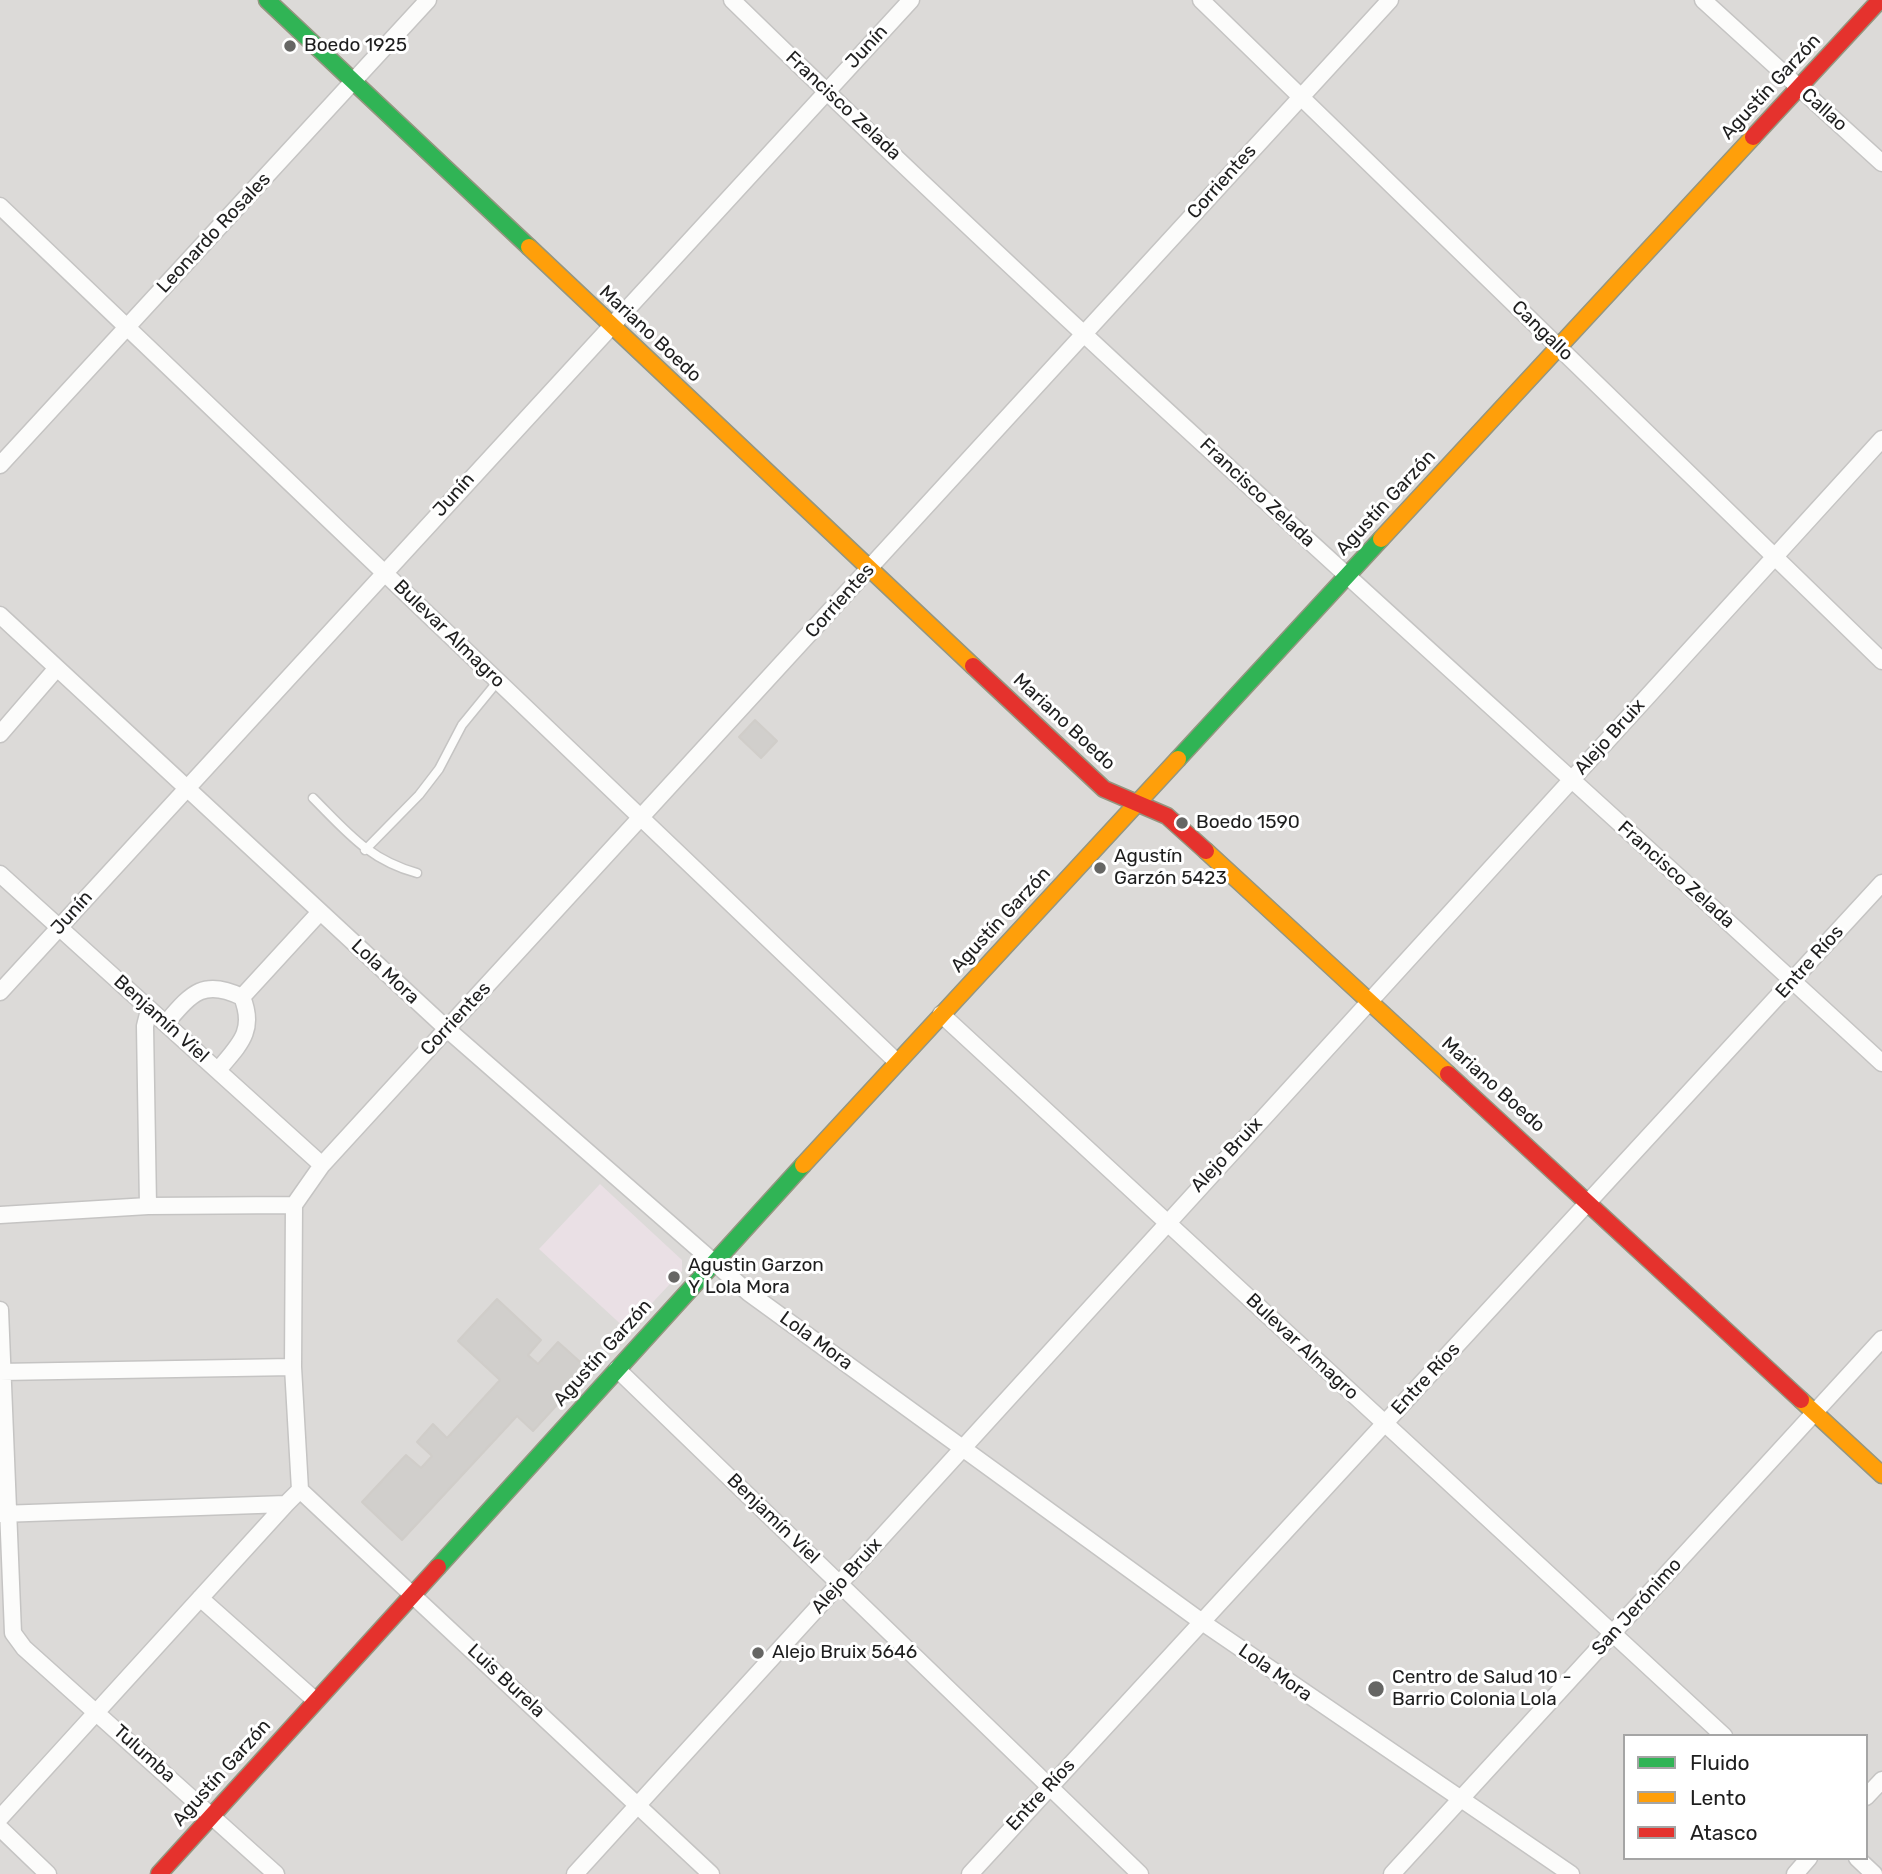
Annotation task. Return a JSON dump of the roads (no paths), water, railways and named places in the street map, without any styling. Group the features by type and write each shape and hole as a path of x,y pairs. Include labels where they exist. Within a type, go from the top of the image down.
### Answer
{"street":[{"name":"Mariano Boedo","path":"267,0 1104,789 1125,801 1153,807 1175,822 1590,1202 1882,1475"},
{"name":"Leonardo Rosales","path":"0,465 428,0"},
{"name":"Francisco Zelada","path":"732,0 1346,577 1882,1063"},
{"name":"Junín","path":"0,992 609,325 911,0"},
{"name":"Cangallo","path":"1201,0 1882,661"},
{"name":"Corrientes","path":"294,1205 321,1165 1390,0"},
{"name":"Callao","path":"1703,0 1882,163"},
{"name":"Agustín Garzón","path":"159,1874 941,1014 1880,0"},
{"name":"Bulevar Almagro","path":"0,206 897,1062"},
{"name":"Alejo Bruix","path":"575,1874 841,1584 962,1446 1166,1222 1882,439"},
{"name":"Lola Mora","path":"0,615 447,1029 749,1293 1202,1622 1571,1874"},
{"path":"0,734 57,668"},
{"name":"Benjamín Viel","path":"0,874 321,1165"},
{"name":"Entre Ríos","path":"970,1874 1882,883"},
{"path":"242,997 320,912"},
{"path":"166,1023 190,995 207,988 223,988 242,997 249,1014 247,1028 240,1044 218,1070"},
{"path":"148,1206 145,1026 149,1010"},
{"name":"Bulevar Almagro","path":"941,1014 1722,1734"},
{"path":"0,1215 148,1206 294,1205 293,1367 300,1490 0,1818"},
{"path":"0,1310 6,1634"},
{"name":"San Jerónimo","path":"1392,1874 1882,1339"},
{"path":"1,1372 293,1367"},
{"name":"Benjamín Viel","path":"617,1369 1140,1874"},
{"name":"Luis Burela","path":"300,1490 414,1593 711,1874"},
{"path":"4,1514 286,1504"},
{"path":"200,1598 316,1701"},
{"name":"Tulumba","path":"6,1634 213,1815 276,1874"},
{"path":"1868,1795 1882,1780"},
{"path":"0,1828 48,1874"},
{"path":"1795,1874 1807,1860"},
{"path":"1859,1860 1874,1874"}],"lane":[{"path":"365,850 419,795 439,769 462,725 498,681"},
{"path":"313,798 365,850 394,867 417,873"}],"place":[{"name":"Boedo 1925","path":"290,46"},
{"name":"Boedo 1590","path":"1182,823"},
{"name":"Agustín Garzón 5423","path":"1100,868"},
{"name":"Agustin Garzon Y Lola Mora","path":"674,1277"},
{"name":"Alejo Bruix 5646","path":"758,1653"},
{"name":"Centro de Salud 10 - Barrio Colonia Lola","path":"1376,1689"}]}
